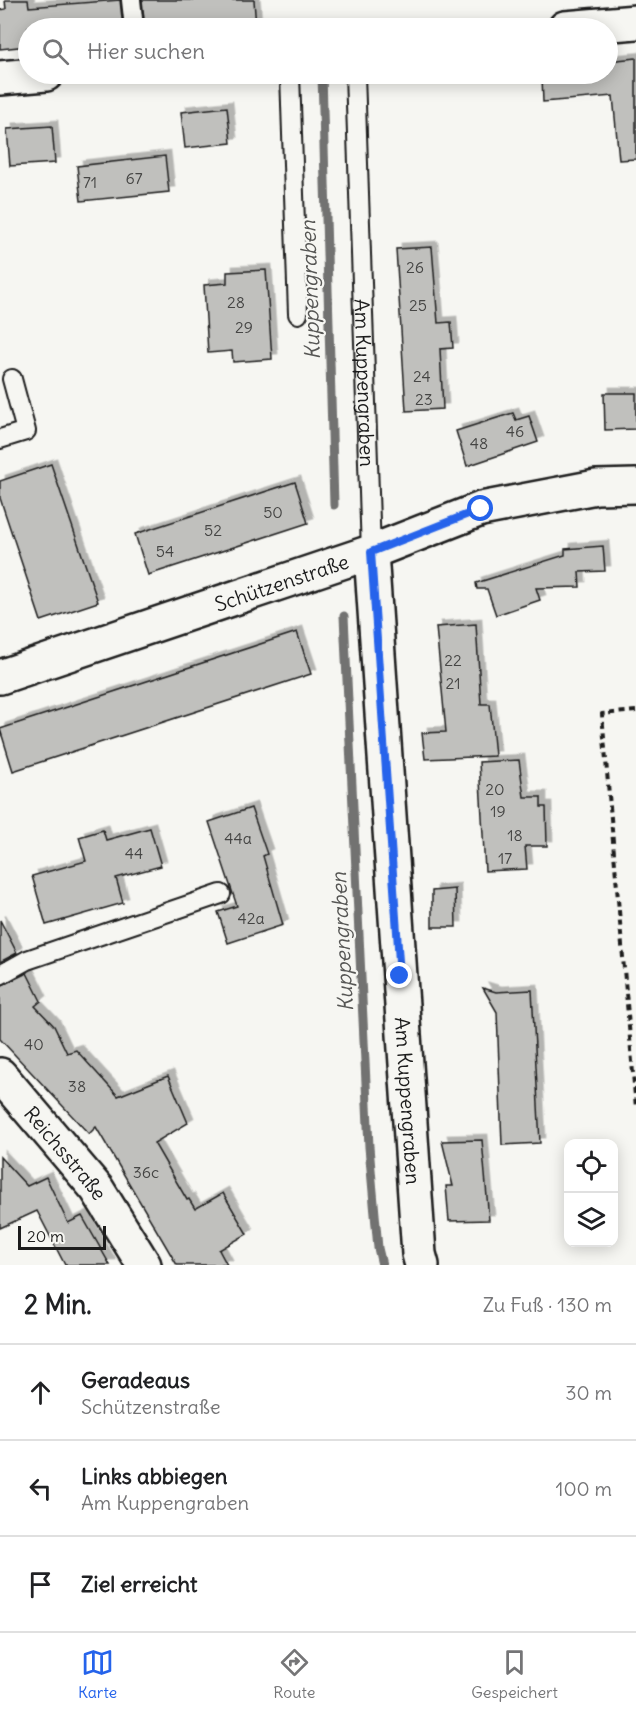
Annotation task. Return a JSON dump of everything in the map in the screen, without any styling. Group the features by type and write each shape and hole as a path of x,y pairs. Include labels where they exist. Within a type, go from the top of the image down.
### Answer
{"street":[{"path":"618,24 636,22"},
{"path":"0,78 18,76"},
{"name":"Schützenstraße","path":"0,677 371,552 481,509 596,487 636,486"},
{"name":"Am Kuppengraben","path":"371,552 417,1231 422,1265"},
{"name":"Reichsstraße","path":"0,1075 97,1189 144,1265"}],"lane":[{"path":"131,0 133,18"},
{"path":"290,84 298,314"},
{"name":"Am Kuppengraben","path":"356,84 371,552"},
{"path":"0,439 26,431 12,379"},
{"path":"0,975 27,960 221,894"}],"path":[{"path":"636,711 602,714 636,1107"}],"building":[{"path":"5,0 28,0 29,7 120,0 122,18 18,18 18,47 0,49 0,10 6,9"},
{"path":"142,0 254,0 255,18 144,18"},
{"path":"636,58 636,159 619,160 613,96 543,102 542,84 618,84 618,60"},
{"path":"227,107 231,143 185,148 181,112"},
{"path":"52,126 55,163 10,166 7,129"},
{"path":"165,156 169,192 81,201 77,166"},
{"path":"432,247 438,323 451,322 453,348 440,349 443,409 406,411 396,249"},
{"path":"266,270 272,359 233,362 232,351 208,353 204,285 227,283 227,272"},
{"path":"604,393 636,393 636,429 605,430"},
{"path":"513,413 516,420 529,416 538,442 467,466 456,431"},
{"path":"51,464 98,602 41,621 0,498 0,481"},
{"path":"295,482 308,523 148,575 135,534"},
{"path":"603,546 605,571 579,572 580,587 536,588 540,600 496,615 487,589 477,589 476,583 565,555 565,549"},
{"path":"476,624 481,704 490,704 495,756 425,759 422,733 446,732 436,627"},
{"path":"297,632 311,674 13,771 0,729"},
{"path":"519,760 524,797 541,797 541,807 546,807 547,846 525,846 527,869 485,871 479,762"},
{"path":"251,808 267,854 263,856 283,925 228,943 218,912 237,906 209,822"},
{"path":"150,828 161,866 116,878 123,903 46,925 32,876 86,861 79,837 103,830 106,840"},
{"path":"455,889 456,927 432,927 432,891"},
{"path":"0,920 17,953 0,962"},
{"path":"27,973 41,1001 35,1006 54,1026 67,1053 76,1050 118,1096 168,1076 188,1123 154,1143 187,1200 189,1199 195,1209 223,1193 247,1234 219,1250 227,1265 177,1265 96,1127 89,1134 0,1039 0,986"},
{"path":"483,988 496,992 532,990 540,1143 502,1145 497,1012"},
{"path":"482,1140 489,1220 449,1221 446,1186 453,1186 442,1141"},
{"path":"0,1157 27,1186 46,1177 68,1223 82,1216 110,1265 65,1265 37,1211 0,1228"}],"waterway":[{"name":"Kuppengraben","path":"322,84 334,505"},
{"name":"Kuppengraben","path":"344,616 369,1147 378,1248 382,1265"}],"route":[{"path":"400,976 371,552 481,509"}]}
